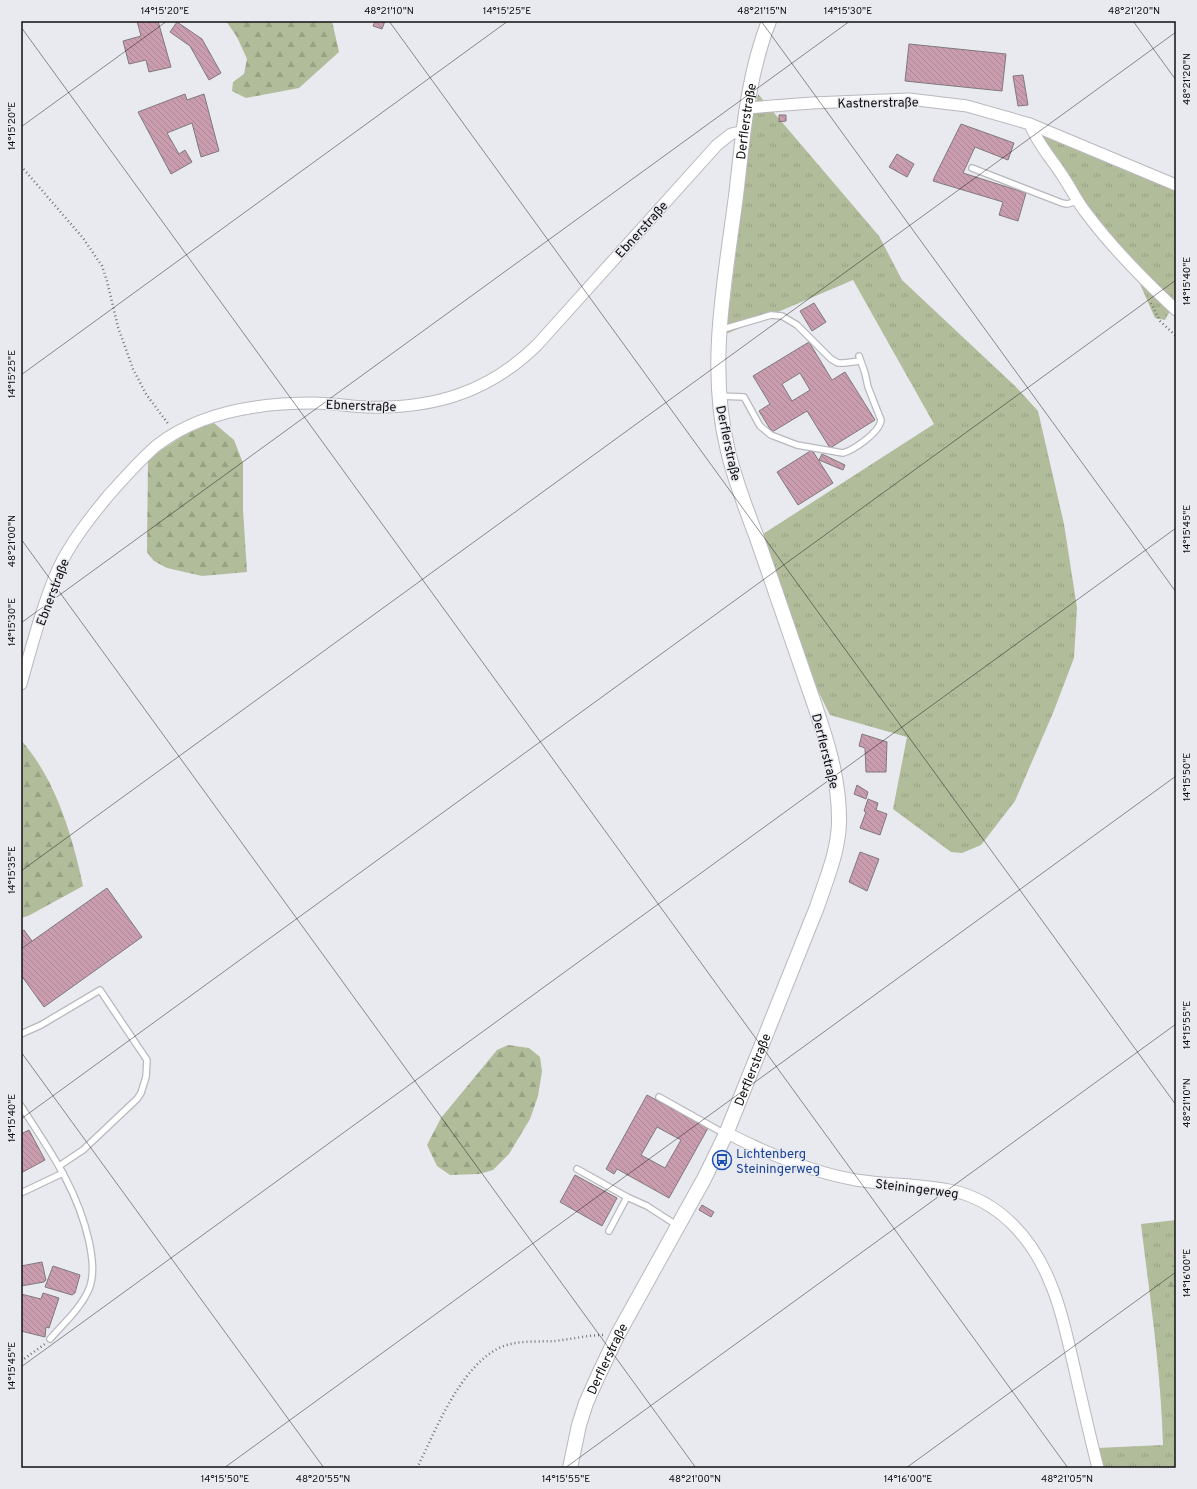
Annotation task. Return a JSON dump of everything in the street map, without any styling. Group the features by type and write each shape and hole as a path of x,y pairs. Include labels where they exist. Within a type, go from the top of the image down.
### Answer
{"street":[{"name":"Derflerstraße","path":"570,1468 586,1403 598,1376 618,1334 678,1226 726,1134 746,1088 824,888 833,858 839,824 837,785 825,735 734,474 722,424 717,375 719,330 747,108 759,51 769,21"},
{"name":"Kastnerstraße","path":"747,108 812,103 909,99 967,106 1030,124 1176,185"},
{"path":"1030,124 1038,142 1062,175 1078,201 1110,243 1176,310"},
{"name":"Ebnerstraße","path":"21,684 51,588 61,564 74,540 101,505 156,446 177,432 205,419 254,407 311,403 367,407 399,406 455,396 484,385 509,369 537,345 717,145 731,134 744,131"},
{"name":"Steiningerweg","path":"726,1134 766,1152 814,1170 856,1180 947,1189 979,1199 1004,1215 1018,1229 1031,1247 1052,1286 1067,1336 1098,1468"}],"lane":[{"path":"972,168 1062,203 1068,204 1078,201"},
{"path":"719,330 771,315 782,316 797,325 831,359 838,363 844,364 860,359 881,423 874,433 853,450 843,453 797,446 771,435 760,426 744,397 719,396"},
{"path":"21,1034 41,1025 100,990 147,1060 146,1077 141,1093 137,1099 83,1150 59,1166"},
{"path":"659,1097 726,1134"},
{"path":"21,1106 59,1166 75,1196 85,1226 92,1256 92,1271 89,1288 84,1298 50,1339"},
{"path":"577,1169 627,1197 647,1206 678,1226"},
{"path":"21,1193 63,1173"},
{"path":"608,1231 627,1197"}],"path":[{"path":"21,166 83,238 102,266 109,287 118,327 134,369 146,394 164,418 177,432"},
{"path":"417,1468 438,1423 456,1391 472,1370 495,1350 522,1342 618,1334"},
{"path":"21,1361 50,1339"}],"green space":[{"path":"226,21 332,21 339,52 299,88 246,98 232,91 233,82 244,74 247,59 237,37"},
{"path":"758,94 879,236 902,280 1015,386 1038,411 1064,524 1077,608 1074,658 1053,713 1015,801 981,845 962,853 951,852 893,809 907,737 830,715 815,685 763,534 934,424 853,280 726,334 752,120"},
{"path":"1030,128 1176,189 1176,300 1165,320 1155,318 1136,275 1031,140"},
{"path":"214,423 234,440 243,463 243,510 247,572 202,576 167,568 154,561 147,552 148,461 161,450 191,431"},
{"path":"21,740 44,773 53,790 74,847 83,886 28,916 21,918"},
{"path":"508,1045 529,1048 540,1057 542,1071 538,1096 530,1119 509,1154 493,1170 479,1174 450,1175 437,1166 427,1145 441,1118 497,1050"},
{"path":"1176,1220 1176,1468 1102,1468 1097,1448 1163,1445 1158,1362 1141,1224"},
{"path":"1176,1262 1176,1317 1168,1292 1165,1273"}],"building":[{"path":"137,21 158,21 171,67 149,72 146,60 129,64 123,41 141,36"},
{"path":"375,21 385,21 382,29 373,26"},
{"path":"177,22 202,39 221,73 209,80 190,46 170,32"},
{"path":"909,44 1006,54 1002,91 905,81"},
{"path":"1023,75 1028,105 1018,106 1013,76"},
{"path":"185,94 187,100 204,94 219,151 201,157 192,123 167,133 179,154 185,150 192,162 171,174 138,112"},
{"path":"779,115 786,115 786,121 779,122"},
{"path":"961,124 1014,143 1008,160 975,147 963,173 1026,193 1018,221 999,215 1003,202 933,181"},
{"path":"897,154 914,164 907,177 889,167"},
{"path":"814,303 826,322 812,331 800,311"},
{"path":"809,342 832,380 845,372 875,420 830,448 807,411 772,432 759,411 770,404 753,376","holes":["800,373 810,390 792,401 782,384"]},
{"path":"812,450 833,483 798,505 777,472"},
{"path":"822,454 845,465 843,470 819,460"},
{"path":"862,734 887,742 886,772 866,772 865,748 859,746"},
{"path":"857,785 868,792 866,799 854,794"},
{"path":"868,799 878,803 876,810 887,814 880,835 860,828 866,812 864,811"},
{"path":"860,852 879,859 867,891 849,882"},
{"path":"107,888 142,937 44,1007 21,975 21,949"},
{"path":"24,930 32,941 21,949 21,932"},
{"path":"647,1095 708,1128 669,1198 617,1169 614,1174 606,1169","holes":["657,1127 681,1140 665,1168 641,1155"]},
{"path":"29,1130 45,1160 21,1173 21,1134"},
{"path":"575,1175 617,1198 602,1226 560,1202"},
{"path":"702,1205 714,1212 711,1217 699,1210"},
{"path":"42,1262 46,1280 44,1282 21,1286 21,1266"},
{"path":"53,1266 80,1275 75,1293 72,1295 45,1287"},
{"path":"43,1293 59,1298 49,1328 46,1327 45,1337 21,1331 21,1294 41,1299"}],"place":[{"name":"Lichtenberg Steiningerweg","path":"722,1160"}]}
